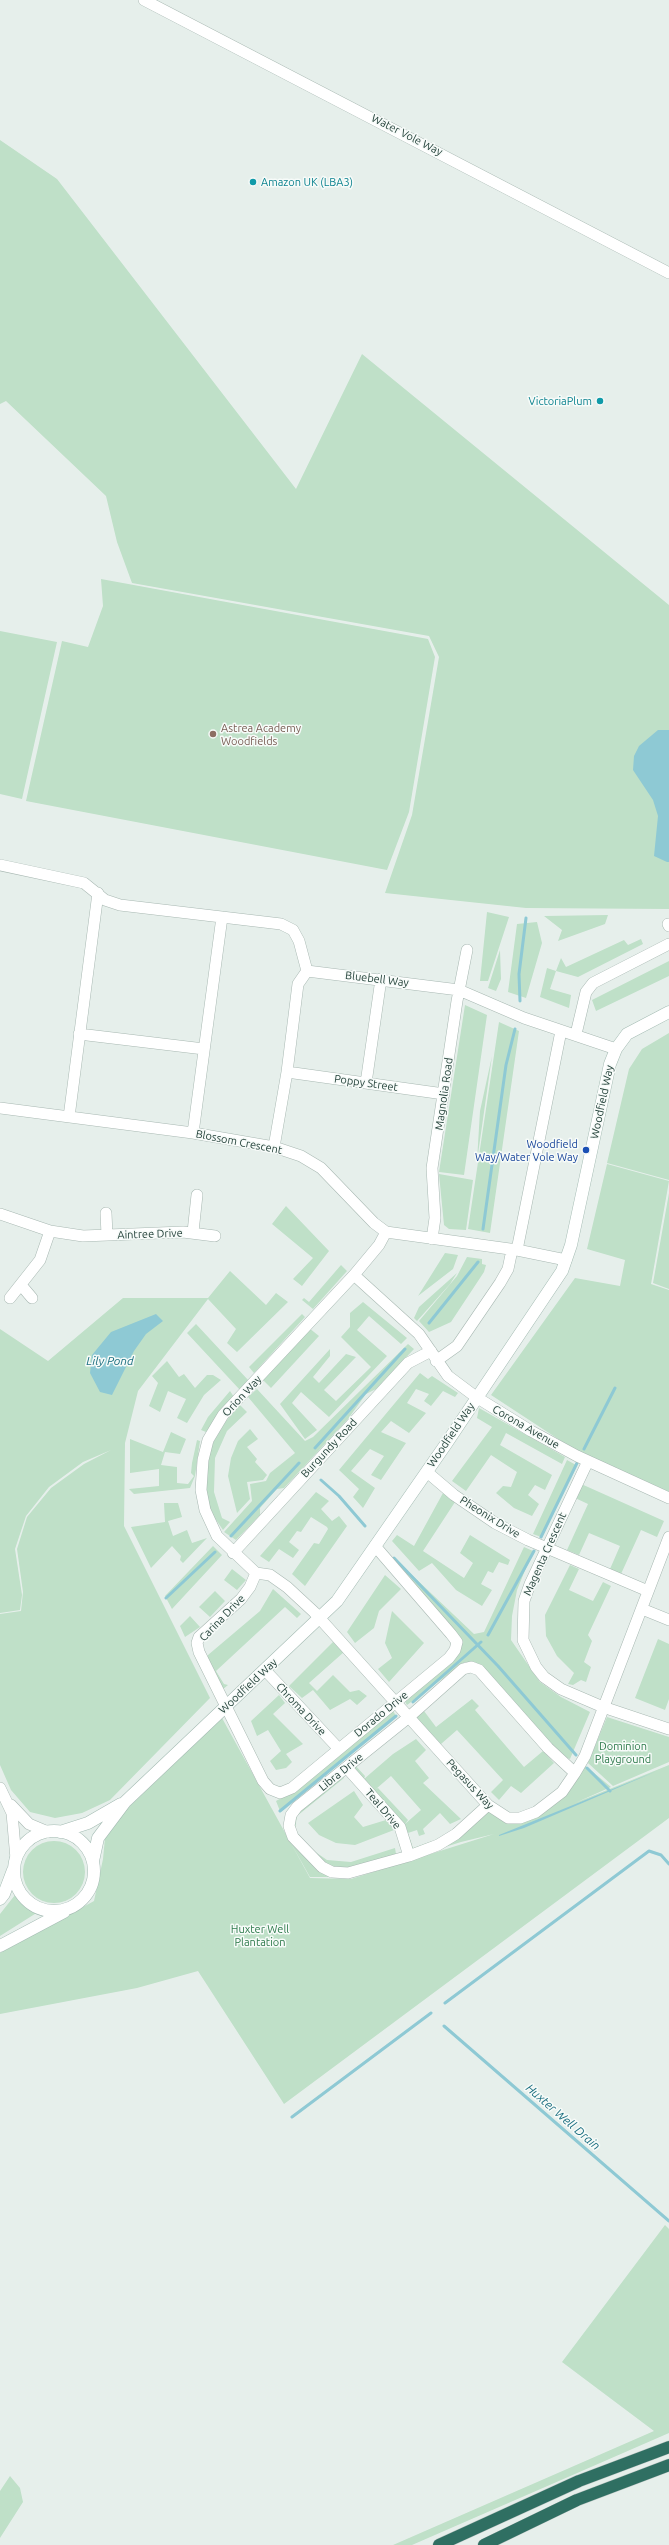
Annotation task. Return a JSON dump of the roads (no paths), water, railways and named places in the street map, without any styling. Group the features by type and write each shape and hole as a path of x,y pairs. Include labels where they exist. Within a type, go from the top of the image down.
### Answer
{"highway":[{"path":"439,2545 579,2481 669,2447"},
{"path":"484,2545 577,2500 669,2465"}],"street":[{"name":"Water Vole Way","path":"144,0 669,273"},
{"path":"0,866 84,883 105,900 120,905 281,924 293,930 299,941 307,972 298,984 287,1072 274,1147"},
{"path":"69,1117 98,893"},
{"path":"193,1133 222,917"},
{"path":"576,1034 586,992 593,983 669,944"},
{"name":"Magnolia Road","path":"432,1239 435,1218 432,1174 459,990 467,950"},
{"name":"Bluebell Way","path":"307,972 381,979 459,990 561,1032 576,1034 616,1049"},
{"path":"366,1083 381,979"},
{"name":"Woodfield Way","path":"94,1861 98,1838 125,1802 320,1619 337,1600 427,1472 562,1271 566,1260 610,1064 616,1049 627,1034 669,1012"},
{"name":"Burgundy Road","path":"233,1552 408,1363 434,1356 457,1346 496,1289 508,1269 514,1250 561,1032"},
{"path":"79,1034 204,1050"},
{"name":"Poppy Street","path":"287,1072 444,1094"},
{"name":"Blossom Crescent","path":"0,1108 193,1133 274,1147 301,1156 321,1168 374,1224 386,1232 514,1250 566,1260"},
{"name":"Aintree Drive","path":"193,1232 197,1195"},
{"name":"Aintree Drive","path":"106,1213 107,1235"},
{"name":"Aintree Drive","path":"0,1214 50,1231 83,1236 193,1232 215,1236"},
{"path":"10,1298 40,1260 50,1231"},
{"name":"Orion Way","path":"320,1619 287,1587 270,1575 256,1573 217,1536 205,1510 201,1490 203,1460 208,1440 223,1416 354,1275 379,1245 386,1232"},
{"name":"Corona Avenue","path":"354,1275 419,1334 448,1376 476,1398 531,1431 588,1461 669,1498"},
{"path":"21,1285 32,1298"},
{"name":"Magenta Crescent","path":"588,1461 546,1548 524,1601 523,1640 528,1654 544,1677 561,1689 603,1707 669,1728"},
{"name":"Pheonix Drive","path":"427,1472 454,1495 495,1523 546,1548 648,1591"},
{"name":"Pegasus Way","path":"320,1619 488,1805 498,1813 508,1818 520,1818 536,1812 562,1792 585,1756 669,1537"},
{"name":"Dorado Drive","path":"226,1706 263,1781 270,1789 280,1793 292,1788 338,1748 396,1703 449,1658 455,1650 456,1642 375,1546"},
{"name":"Carina Drive","path":"226,1706 199,1652 197,1643 199,1637 241,1599 250,1587 256,1573"},
{"path":"642,1609 669,1620"},
{"name":"Libra Drive","path":"488,1805 456,1834 438,1845 409,1856 348,1873 332,1872 322,1867 293,1837 289,1826 291,1815 297,1807 347,1768 463,1669 471,1667 479,1670 548,1748 575,1773"},
{"name":"Chroma Drive","path":"265,1670 338,1748"},
{"name":"Teal Drive","path":"347,1768 400,1827 409,1856"},
{"path":"2,1792 28,1824 48,1832"},
{"path":"2,1792 12,1813 15,1880 20,1893 27,1902 39,1909 57,1912 70,1909"},
{"name":"Woodfield Way","path":"60,1832 88,1823 125,1802"},
{"path":"0,1899 4,1894 21,1848 35,1836 48,1832 60,1832 81,1841 94,1861 92,1887 84,1899 70,1909 0,1946"}],"water":[{"path":"658,730 669,730 669,862 654,856 658,816 653,800 633,770 634,756 639,746"},
{"name":"Lily Pond","path":"156,1314 163,1321 146,1334 134,1351 112,1395 100,1392 90,1373 92,1355 111,1332"},
{"path":"657,1771 524,1828 499,1836 499,1835"}],"waterway":[{"path":"520,1001 519,974 526,918"},
{"path":"483,1229 506,1065 515,1029"},
{"path":"429,1323 478,1262"},
{"path":"315,1448 405,1349"},
{"path":"584,1449 615,1388"},
{"path":"231,1536 299,1463"},
{"path":"541,1537 577,1463"},
{"path":"321,1480 339,1496 365,1526"},
{"path":"488,1635 534,1551"},
{"path":"166,1598 215,1552"},
{"path":"394,1558 498,1666 576,1755"},
{"path":"413,1702 481,1642"},
{"path":"280,1811 396,1716"},
{"path":"587,1768 610,1791"},
{"path":"445,2003 649,1851 661,1855 669,1864"},
{"path":"292,2117 431,2013"},
{"name":"Huxter Well Drain","path":"444,2026 669,2221"}],"place":[{"name":"Amazon UK (LBA3)","path":"253,182"},
{"name":"VictoriaPlum","path":"600,401"},
{"name":"Astrea Academy Woodfields","path":"213,734"},
{"name":"Woodfield Way/Water Vole Way","path":"586,1150"}],"park label":[{"name":"Dominion Playground","path":"623,1752"},
{"name":"Huxter Well Plantation","path":"260,1935"}]}
